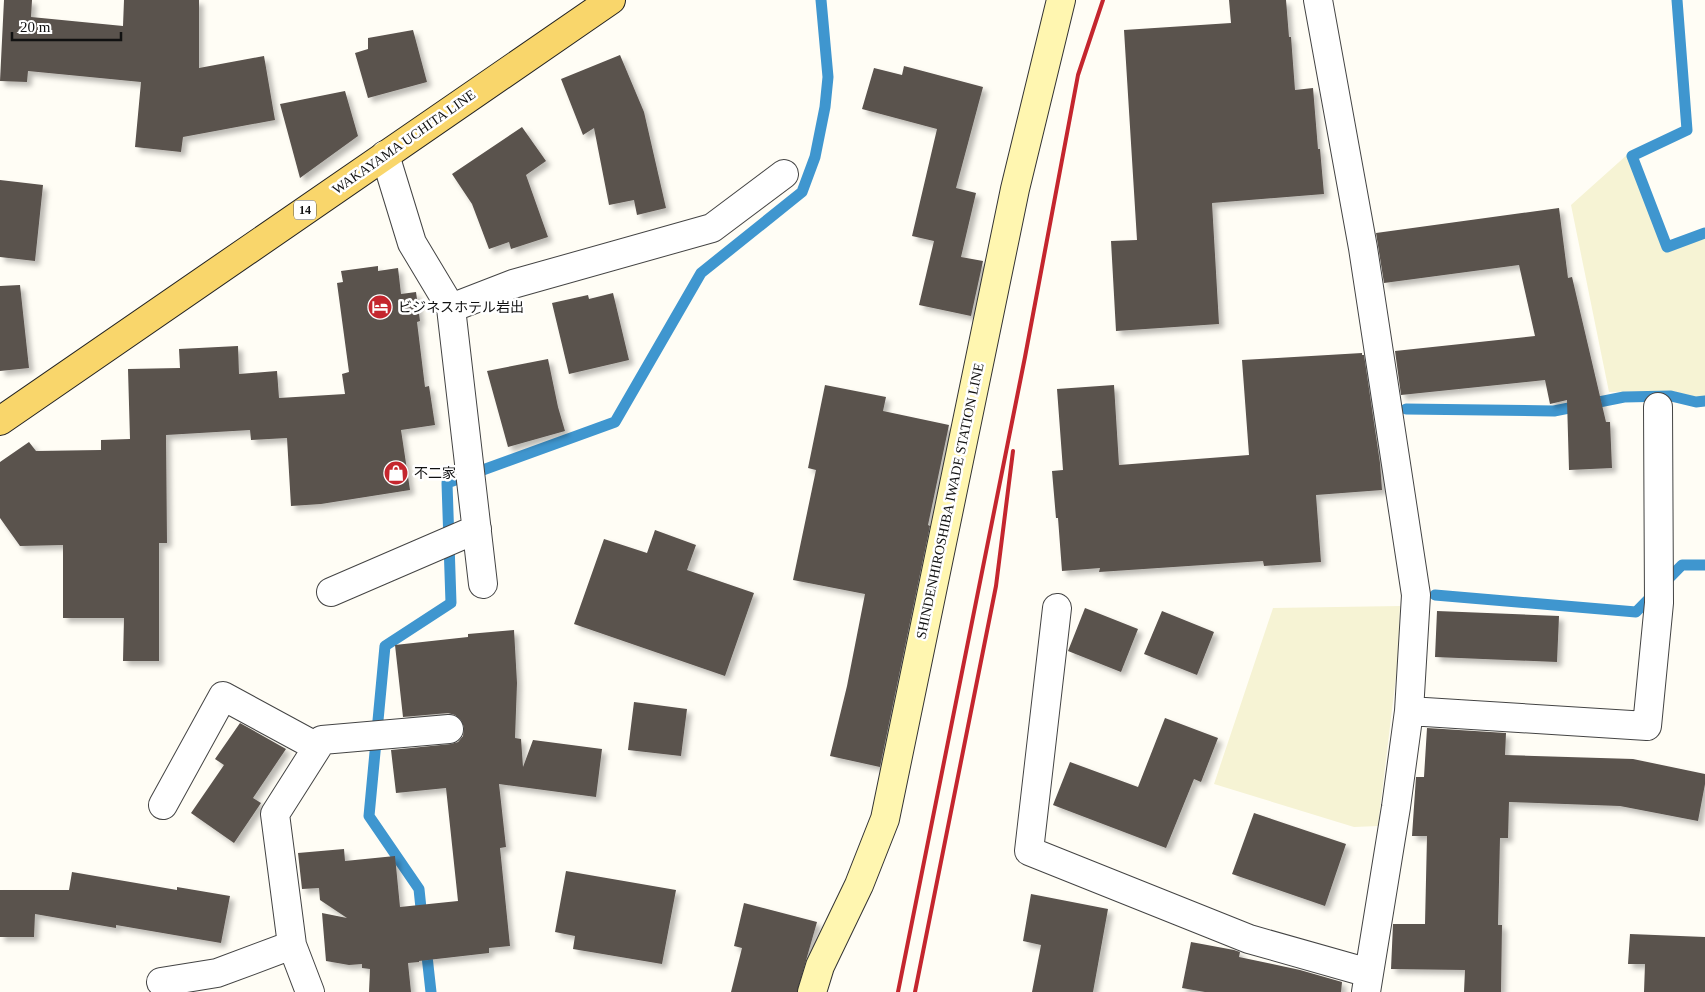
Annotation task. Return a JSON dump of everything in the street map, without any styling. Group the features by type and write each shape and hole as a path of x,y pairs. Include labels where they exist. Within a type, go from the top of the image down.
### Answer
{"main road":[{"name":"WAKAYAMA UCHITA LINE","path":"0,421 610,0"},
{"name":"SHINDENHIROSHIBA IWADE STATION LINE","path":"812,992 820,966 859,885 885,819 1013,198 1061,0"}],"street":[{"path":"1057,608 1029,851 1249,939 1367,983 1396,807 1409,711 1416,596 1363,248 1318,0"},
{"path":"385,156 412,243 451,308 483,584"},
{"path":"451,308 514,284 712,228 784,174"},
{"path":"1409,711 1648,726 1659,603 1658,407"},
{"path":"331,592 477,529"},
{"path":"163,805 223,696 317,747"},
{"path":"310,992 292,945 275,814 322,740 449,729"},
{"path":"161,982 218,983 292,945"}],"shaded area":[{"path":"1628,154 1664,250 1705,236 1705,396 1696,397 1673,391 1609,392 1571,205"},
{"path":"1400,606 1398,660 1378,826 1354,827 1214,784 1273,608"}],"building":[{"path":"4,0 32,0 31,17 123,26 124,0 199,0 199,68 264,56 275,120 183,137 181,152 135,147 141,82 28,71 27,82 0,81"},
{"path":"1229,0 1286,0 1295,90 1313,88 1324,194 1212,203 1219,324 1116,331 1111,241 1137,240 1124,30 1231,23"},
{"path":"413,30 427,82 368,98 355,53 368,49 368,38"},
{"path":"620,55 644,112 666,208 637,215 634,200 609,205 594,128 583,135 561,79"},
{"path":"904,66 983,87 956,188 976,193 961,257 983,261 971,316 919,305 934,241 912,236 937,129 862,109 874,68 902,75"},
{"path":"345,91 358,136 300,178 280,104"},
{"path":"522,127 546,161 526,175 548,237 511,249 509,242 489,249 472,204 452,174"},
{"path":"0,180 43,185 35,261 0,257"},
{"path":"1559,208 1568,278 1572,277 1606,422 1610,422 1612,468 1569,470 1567,400 1550,404 1545,380 1401,395 1395,351 1535,336 1519,265 1384,283 1376,233"},
{"path":"378,266 378,271 398,268 401,294 416,292 420,321 417,322 425,387 429,386 435,425 401,430 410,490 321,504 291,506 287,438 251,440 250,430 166,435 167,543 159,543 159,661 123,661 124,618 63,618 63,545 20,546 0,518 0,462 29,442 36,451 101,450 101,440 130,439 128,369 180,368 179,349 238,346 239,374 277,371 279,398 345,394 342,374 349,372 337,283 343,282 341,271"},
{"path":"20,285 29,368 0,371 0,286"},
{"path":"613,293 629,360 569,374 552,303 588,295 589,299"},
{"path":"1362,353 1364,355 1380,463 1382,490 1316,495 1321,562 1264,566 1263,561 1099,572 1100,568 1062,571 1052,471 1063,470 1057,389 1114,385 1119,465 1249,455 1242,360"},
{"path":"548,359 565,431 508,447 487,371"},
{"path":"825,385 886,397 883,411 949,425 880,767 830,756 847,686 865,594 793,580 816,470 808,468"},
{"path":"655,530 696,545 687,570 754,593 725,676 574,624 604,539 647,553"},
{"path":"1085,608 1138,629 1121,672 1068,651"},
{"path":"1162,611 1214,632 1197,675 1144,654"},
{"path":"1437,611 1559,616 1557,662 1435,657"},
{"path":"514,630 517,683 515,738 521,739 523,767 533,740 602,749 596,797 499,784 506,847 500,848 510,946 489,948 489,953 408,963 411,992 369,992 370,969 362,968 362,964 349,965 326,961 322,913 347,918 320,900 319,888 302,889 298,853 344,849 345,861 395,856 400,907 458,901 446,788 396,793 391,750 458,742 463,736 464,727 461,720 455,715 448,713 403,717 395,645 468,637 468,634"},
{"path":"634,702 687,709 681,756 628,750"},
{"path":"1165,718 1218,738 1201,782 1194,779 1166,848 1053,805 1070,762 1138,787"},
{"path":"240,723 286,749 253,798 261,803 234,843 191,813 224,765 215,759"},
{"path":"1427,728 1506,733 1505,755 1633,759 1705,774 1698,821 1620,806 1509,802 1508,838 1500,838 1498,925 1502,925 1501,992 1464,992 1465,970 1391,969 1393,924 1425,924 1427,836 1412,836 1416,777 1424,777"},
{"path":"1254,813 1346,844 1325,906 1232,874"},
{"path":"566,871 676,890 662,964 573,949 575,936 555,932"},
{"path":"72,872 177,890 177,887 230,896 221,943 116,925 116,928 35,914 34,937 0,937 0,890 69,890"},
{"path":"1031,894 1108,909 1093,992 1032,992 1041,945 1023,941"},
{"path":"744,903 817,922 797,992 731,992 742,948 734,946"},
{"path":"1630,934 1705,937 1705,992 1644,992 1645,964 1628,964"},
{"path":"1191,942 1234,950 1240,952 1239,957 1300,970 1342,982 1341,992 1205,992 1182,988"}],"waterway":[{"path":"422,918 419,889 369,816 385,646 451,603 447,483 615,422 701,273 802,192 815,157 825,107 828,77 821,0"},
{"path":"1677,0 1687,130 1632,156 1667,247 1705,233"},
{"path":"1406,409 1554,411 1624,397 1671,396 1696,402 1705,401"},
{"path":"1435,595 1636,612 1682,565 1705,565"},
{"path":"426,947 431,992"}],"railway":[{"path":"898,992 1025,357 1078,75 1103,0"},
{"path":"915,992 996,586 1013,451"}],"place":[{"name":"ビジネスホテル岩出","path":"380,307"},
{"name":"不二家","path":"396,473"}]}
